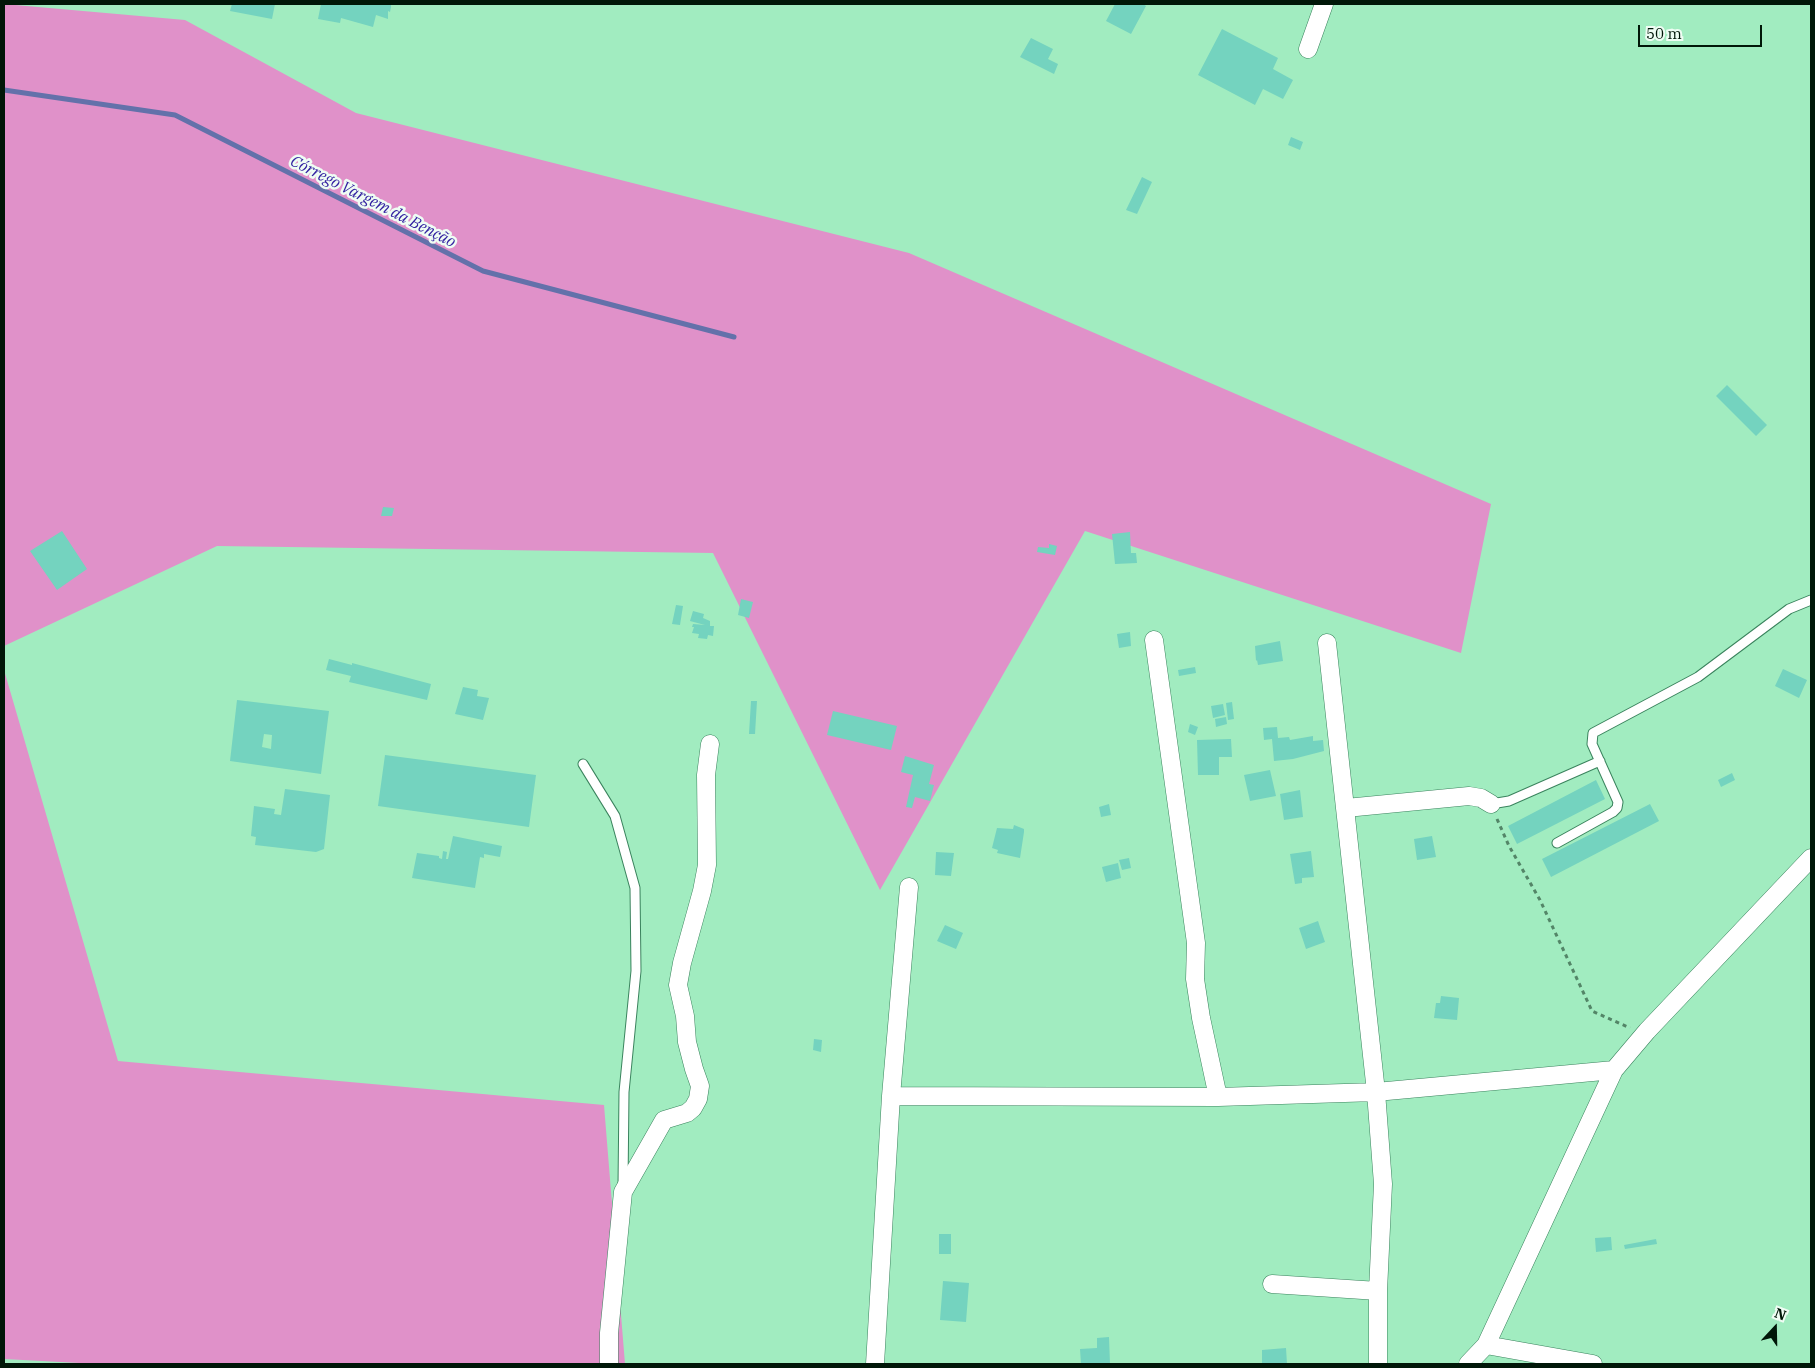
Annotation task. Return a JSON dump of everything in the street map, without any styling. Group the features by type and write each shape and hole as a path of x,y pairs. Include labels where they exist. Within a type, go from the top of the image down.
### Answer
{"street":[{"path":"1308,49 1324,4"},
{"path":"1154,640 1196,943 1195,979 1201,1018 1218,1097"},
{"path":"1327,643 1376,1092 1383,1184 1378,1291 1378,1364"},
{"path":"608,1364 610,1323 623,1192 664,1120 687,1113 693,1108 698,1099 700,1086 687,1042 685,1016 678,986 682,963 707,866 706,775 710,744"},
{"path":"1346,808 1469,796 1481,798 1491,804"},
{"path":"1468,1364 1486,1345 1614,1070 1647,1031 1811,858"},
{"path":"875,1364 891,1096 909,888"},
{"path":"891,1096 1218,1097 1376,1092 1614,1070"},
{"path":"1272,1284 1378,1291"},
{"path":"1486,1345 1593,1364"}],"lane":[{"path":"1557,843 1617,808 1618,802 1592,744 1593,733 1698,676 1789,609 1811,600"},
{"path":"1491,804 1509,801 1600,761"},
{"path":"583,764 615,816 635,888 636,970 624,1092 623,1192"}],"path":[{"path":"1491,804 1509,846 1540,900 1592,1011 1633,1030 1647,1031"}],"shaded area":[{"path":"4,4 185,20 356,113 909,253 1491,504 1461,653 1085,531 880,890 713,553 217,546 4,646"},
{"path":"4,670 118,1061 604,1105 625,1364 98,1364 4,1359"}],"building":[{"path":"232,4 275,4 272,19 230,11"},
{"path":"321,4 391,4 391,7 390,12 388,11 388,19 376,15 373,27 341,18 340,23 318,19"},
{"path":"1115,4 1143,4 1146,6 1131,34 1106,21"},
{"path":"1222,29 1278,58 1273,69 1293,80 1283,99 1263,89 1255,105 1198,75"},
{"path":"1031,38 1053,49 1048,59 1058,64 1054,74 1020,57"},
{"path":"1291,137 1303,142 1300,150 1288,145"},
{"path":"1142,177 1152,182 1137,214 1126,210"},
{"path":"1727,385 1767,425 1756,436 1716,396"},
{"path":"383,507 394,508 392,516 381,516"},
{"path":"62,531 87,569 57,590 30,551"},
{"path":"1130,532 1131,553 1136,553 1137,563 1115,564 1112,534"},
{"path":"1049,544 1057,546 1055,555 1037,552 1038,547 1049,548"},
{"path":"741,599 753,602 749,618 738,615"},
{"path":"676,605 683,606 680,625 672,624"},
{"path":"693,611 704,614 703,618 710,621 710,626 714,626 713,636 708,635 707,639 698,638 699,634 692,633 693,624 705,625 690,621"},
{"path":"1130,632 1131,646 1119,648 1117,634"},
{"path":"1280,641 1283,661 1258,665 1255,646"},
{"path":"329,659 352,665 352,663 431,684 427,700 349,682 351,676 326,670"},
{"path":"1195,667 1196,673 1179,676 1178,670"},
{"path":"1783,669 1807,680 1799,698 1775,686"},
{"path":"463,687 478,690 477,696 489,698 483,720 455,714"},
{"path":"237,700 329,711 321,774 230,761","holes":["264,734 272,735 271,749 262,747"]},
{"path":"751,701 757,701 755,734 749,734"},
{"path":"1232,702 1234,719 1228,720 1226,703"},
{"path":"1223,704 1225,715 1213,718 1211,706"},
{"path":"833,711 897,726 891,750 827,735"},
{"path":"1226,717 1227,724 1216,727 1215,719"},
{"path":"1190,724 1198,727 1195,735 1188,732"},
{"path":"1277,727 1278,738 1289,737 1290,740 1313,736 1313,741 1323,740 1324,751 1293,759 1274,761 1272,739 1264,740 1263,728"},
{"path":"1231,739 1232,757 1219,757 1219,775 1198,775 1197,740"},
{"path":"385,755 536,775 529,827 378,806"},
{"path":"905,756 934,765 929,784 934,785 930,801 915,797 912,808 906,807 913,775 901,772"},
{"path":"1270,770 1276,796 1250,801 1244,775"},
{"path":"1732,773 1735,780 1721,787 1718,780"},
{"path":"1596,780 1605,799 1517,844 1508,826"},
{"path":"285,789 330,795 324,849 316,852 255,845 256,837 251,836 254,806 275,809 274,814 281,815"},
{"path":"1300,790 1303,817 1284,820 1280,794"},
{"path":"1109,804 1111,815 1101,817 1099,807"},
{"path":"1650,804 1659,821 1551,877 1542,859"},
{"path":"1014,825 1024,829 1020,858 997,853 998,850 992,848 997,828 1013,829"},
{"path":"453,836 502,846 500,857 484,854 484,858 480,857 475,888 412,878 417,853 439,856 442,859 443,851 447,852 446,859 448,859"},
{"path":"1432,836 1436,857 1417,860 1414,839"},
{"path":"1311,851 1314,877 1302,878 1302,883 1295,884 1290,854"},
{"path":"936,852 954,853 951,876 935,875"},
{"path":"1129,858 1131,868 1122,870 1119,860"},
{"path":"1118,863 1121,878 1106,882 1102,867"},
{"path":"1318,921 1325,942 1306,949 1299,928"},
{"path":"945,925 963,933 956,949 937,941"},
{"path":"1441,996 1459,998 1457,1020 1434,1018 1436,1003 1440,1003"},
{"path":"814,1039 822,1040 821,1052 813,1050"},
{"path":"939,1234 951,1234 951,1254 939,1254"},
{"path":"1611,1237 1612,1250 1596,1252 1595,1238"},
{"path":"1656,1239 1657,1244 1625,1249 1624,1245"},
{"path":"943,1281 969,1283 966,1322 940,1320"},
{"path":"1109,1337 1110,1364 1081,1364 1080,1349 1097,1348 1097,1338"},
{"path":"1286,1348 1287,1364 1262,1364 1262,1350"}],"waterway":[{"name":"Córrego Vargem da Benção","path":"4,90 175,115 483,271 734,337"}]}
